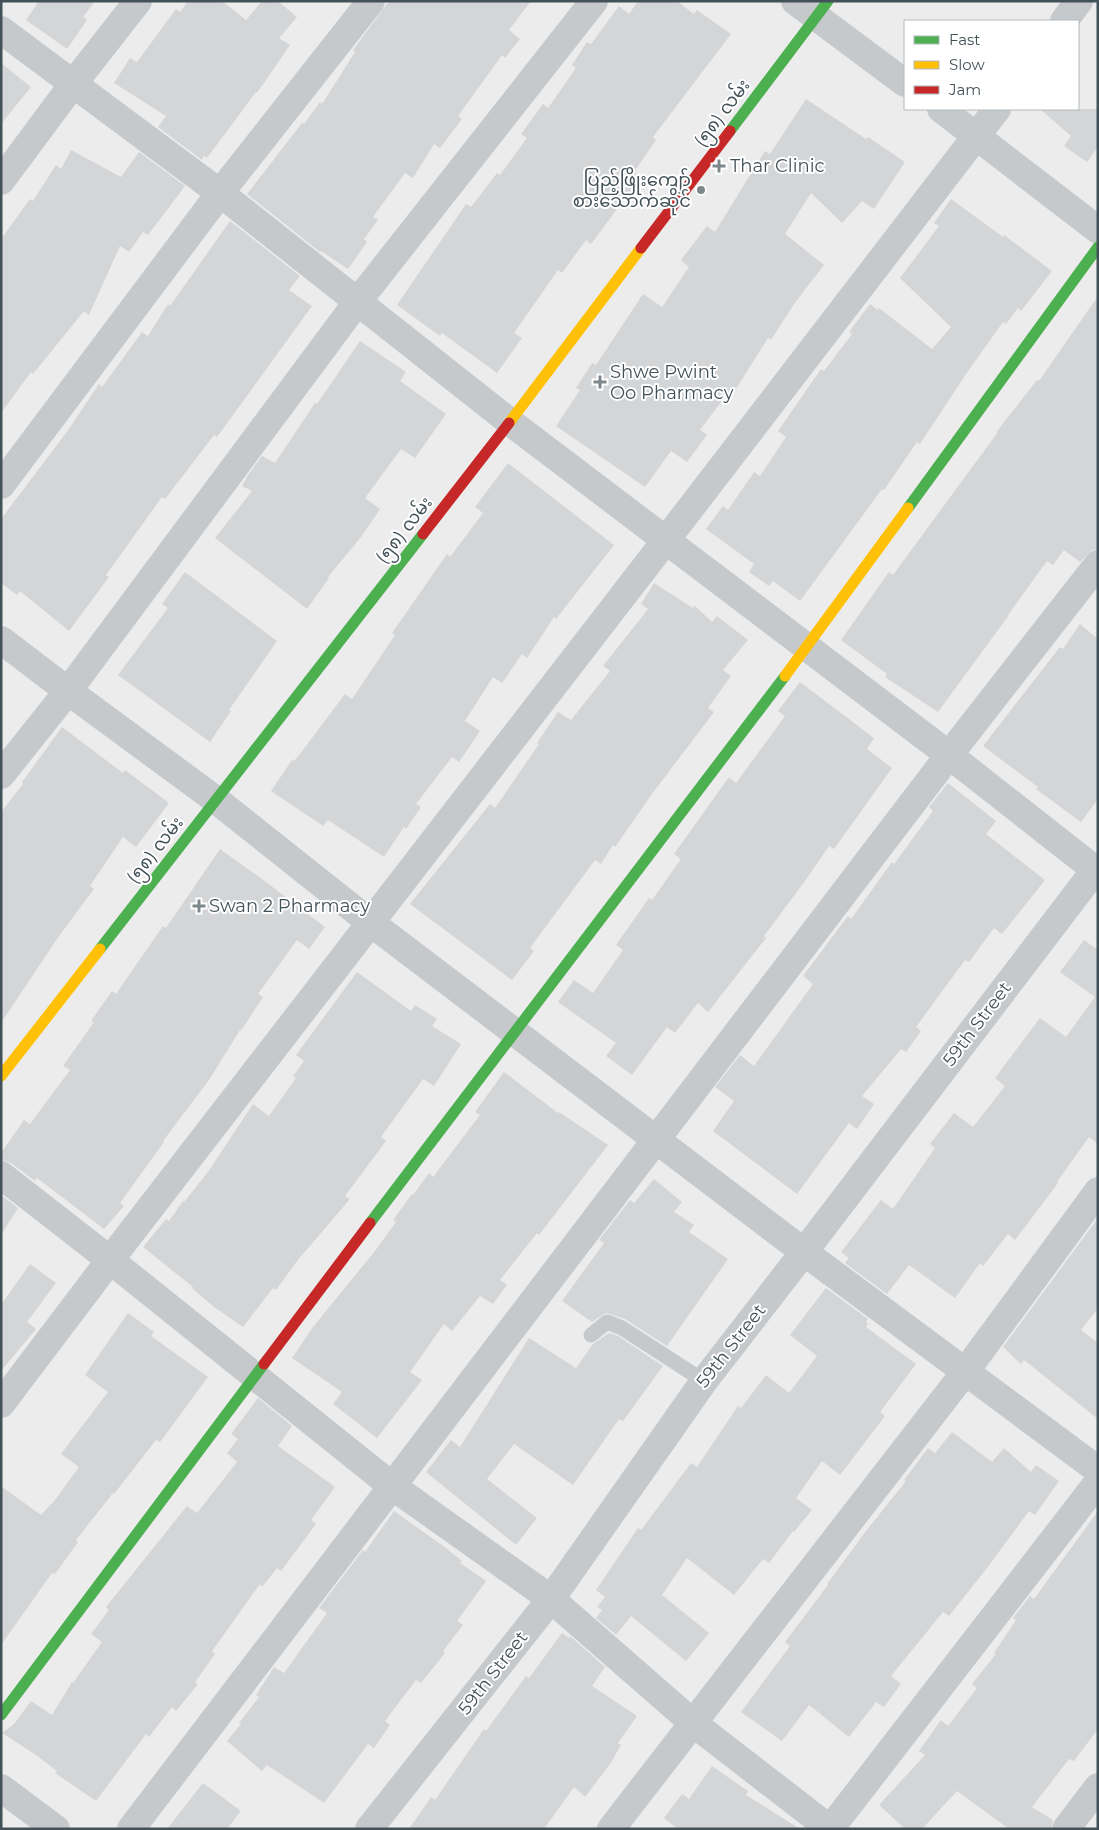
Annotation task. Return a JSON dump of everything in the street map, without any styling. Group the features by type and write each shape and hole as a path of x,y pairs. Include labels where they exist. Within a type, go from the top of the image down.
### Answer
{"street":[{"path":"1,182 73,84 138,1"},
{"path":"1,485 220,193 371,1"},
{"path":"1,775 68,691 358,301 594,1"},
{"path":"1065,20 1079,1"},
{"path":"813,6 904,82"},
{"name":"(၅၈) လမ်း","path":"1,1076 510,422 813,6"},
{"path":"1,30 220,193 510,422 949,754 1097,869"},
{"path":"942,110 1098,230"},
{"path":"1,1404 996,110"},
{"path":"1,1715 254,1377 807,647 1098,247"},
{"path":"131,1829 949,754 1098,564"},
{"path":"1,640 216,800 371,923 804,1252 1098,1470"},
{"name":"59th Street","path":"369,1829 551,1599 704,1381 1097,869"},
{"path":"1,1175 392,1486 551,1599 693,1723 830,1829 1098,1482"},
{"path":"611,1829 965,1372 1098,1191"},
{"path":"1,1788 56,1829"},
{"path":"1066,1829 1098,1788"}],"lane":[{"path":"591,1335 607,1322 622,1328 704,1381"}],"building":[{"path":"39,1 95,1 83,17 87,20 67,49 26,20"},
{"path":"188,1 222,1 246,20 262,1 278,1 297,17 279,38 290,45 257,93 207,158 204,156 202,160 158,127 166,116 114,83 130,58 137,62 176,9 180,12"},
{"path":"389,1 531,1 509,30 520,39 505,58 502,55 458,116 462,119 440,148 434,144 413,178 405,173 373,217 378,220 364,239 367,242 348,269 320,252 247,194 302,123 304,124 320,102 322,104 355,52 353,50"},
{"path":"638,1 677,1 694,14 697,10 731,34 653,137 656,140 634,172 641,177 591,244 586,240 562,273 558,270 514,333 522,338 497,373 442,333 440,336 397,305 466,204 471,207 497,173 500,175 527,138 521,134 543,104 548,108 576,68 572,65 587,42 591,44 619,6 629,14"},
{"path":"1,63 31,87 1,124"},
{"path":"806,99 866,139 868,137 905,162 874,209 862,201 842,223 811,193 785,234 824,265 794,304 771,340 768,338 734,392 730,390 700,430 707,435 687,462 671,451 645,487 556,426 580,390 576,388 592,363 596,365 643,294 662,307 689,267 681,260 707,226 715,232 765,151 770,154"},
{"path":"1098,109 1098,147 1087,162 1064,146 1071,136 1041,110"},
{"path":"71,150 121,177 139,152 185,186 148,235 143,232 129,252 120,246 89,315 84,311 33,374 31,372 1,413 1,239 30,199 33,201 56,165 61,169"},
{"path":"951,199 1052,271 1021,311 1018,308 1006,324 1003,322 920,444 917,442 884,490 882,489 800,601 773,581 769,586 749,572 754,564 706,529 723,506 728,510 754,472 760,476 786,437 778,431 821,369 824,371 852,334 849,332 870,304 878,310 879,308 932,349 951,327 900,278 939,226 934,223"},
{"path":"230,221 300,276 289,290 312,306 217,437 214,435 165,499 162,497 106,575 109,577 69,631 20,591 17,595 1,583 1,519 66,433 99,384 102,387 142,332 148,336 168,304 170,306"},
{"path":"1098,296 1098,549 1092,550 1080,562 1064,550 1053,565 1047,561 938,712 885,677 887,674 841,640 889,572 893,575 997,431 1037,380 1039,381"},
{"path":"360,341 406,372 400,381 446,414 415,458 401,449 365,498 380,509 361,537 328,577 307,609 215,538 252,491 242,486 248,475 262,456 275,463"},
{"path":"508,463 614,545 556,619 554,617 527,658 522,654 502,683 493,677 465,721 480,731 459,762 452,757 416,804 421,807 406,829 404,827 384,857 328,820 323,826 271,791 292,760 294,761 303,750 345,694 352,699 395,635 392,633 447,554 450,557 483,513 475,507"},
{"path":"185,572 277,641 229,710 231,711 210,742 118,675 168,608 162,604"},
{"path":"654,583 693,608 695,606 712,622 717,616 748,640 723,670 731,676 708,708 714,712 652,794 615,847 613,845 601,864 595,860 530,948 534,951 512,980 410,904 490,804 495,808 539,744 537,743 558,712 571,720 610,671 603,666 648,609 641,604"},
{"path":"1080,624 1098,639 1098,799 1081,822 983,746 1060,647 1063,649"},
{"path":"800,682 874,738 867,749 892,768 834,849 829,846 764,936 766,938 708,1012 698,1003 675,1033 667,1027 632,1075 606,1056 616,1043 558,1002 574,980 593,993 623,950 616,945 649,898 652,900 681,859 674,854 729,777 736,783 785,716 778,711"},
{"path":"62,727 123,773 125,770 169,803 136,847 123,837 90,886 94,889 59,936 1,1023 1,812 23,784 22,782"},
{"path":"948,783 996,821 986,834 1045,880 1002,934 994,928 969,962 965,960 916,1027 921,1031 906,1052 901,1049 862,1096 874,1104 857,1129 849,1123 797,1194 713,1131 734,1101 715,1087 740,1055 754,1066 813,984 803,976 848,916 851,919 892,862 894,864 933,811 929,807"},
{"path":"220,849 325,927 309,949 297,940 258,994 263,997 209,1080 163,1141 120,1203 124,1206 104,1229 37,1178 35,1181 11,1163 1,1160 1,1153 24,1120 30,1124 70,1070 63,1066 94,1022 91,1021 112,991 116,994 163,926 166,928"},
{"path":"1084,940 1098,950 1098,1144 1089,1137 1058,1183 1015,1240 1008,1234 983,1266 980,1263 955,1298 909,1265 887,1294 845,1263 849,1258 841,1252 881,1200 893,1209 935,1148 930,1144 954,1113 973,1127 1005,1086 995,1078 1040,1018 1066,1037 1095,997 1060,972"},
{"path":"357,972 411,1011 415,1005 437,1019 432,1026 461,1044 434,1086 423,1079 381,1137 386,1141 345,1196 350,1199 297,1261 276,1290 273,1288 243,1327 214,1307 193,1287 143,1247 166,1219 169,1221 183,1201 208,1172 253,1104 269,1116 296,1078 293,1076 304,1061 296,1055"},
{"path":"504,1072 558,1113 608,1145 539,1235 537,1233 500,1280 507,1285 493,1304 480,1296 452,1331 444,1324 410,1372 422,1380 377,1438 333,1404 342,1392 292,1358 313,1327 375,1251 396,1222 393,1220 412,1194 429,1173 433,1177 480,1115 475,1112"},
{"path":"654,1179 682,1202 674,1212 694,1225 689,1232 728,1259 667,1346 625,1319 606,1313 592,1322 562,1301 604,1243 599,1240 630,1200 634,1203"},
{"path":"1,1195 18,1208 1,1235"},
{"path":"1098,1218 1098,1308 1081,1330 1098,1343 1098,1419 1024,1360 1021,1364 1003,1347"},
{"path":"30,1264 56,1283 27,1322 36,1329 1,1371 1,1301 3,1302"},
{"path":"826,1288 868,1319 866,1327 916,1364 880,1412 885,1416 840,1475 822,1461 796,1498 812,1510 793,1531 769,1563 763,1559 734,1595 687,1558 662,1595 709,1633 686,1661 631,1616 616,1635 596,1618 602,1610 597,1607 605,1597 596,1590 638,1528 641,1530 691,1463 697,1467 738,1406 741,1408 766,1375 789,1393 817,1356 790,1335"},
{"path":"128,1313 154,1332 151,1336 208,1377 160,1442 156,1440 76,1540 78,1542 55,1574 52,1573 1,1645 1,1486 41,1515 52,1504 79,1467 61,1454 108,1392 85,1375"},
{"path":"609,1333 618,1336 663,1366 623,1421 619,1419 573,1485 514,1444 487,1479 537,1518 516,1545 426,1472 451,1440 460,1447 529,1338 576,1368 593,1344"},
{"path":"258,1398 292,1426 278,1446 335,1487 311,1520 316,1524 281,1571 277,1568 262,1587 260,1584 212,1651 215,1654 195,1682 198,1684 176,1711 172,1707 149,1737 146,1734 96,1801 55,1773 57,1771 36,1755 2,1733 14,1724 31,1701 52,1715 72,1682 102,1642 91,1634 109,1610 106,1607 187,1506 197,1513 237,1462 227,1453 238,1439 231,1434"},
{"path":"952,1432 992,1462 1004,1448 1031,1472 1036,1465 1059,1481 1035,1515 1029,1511 949,1616 943,1612 891,1676 901,1684 884,1707 876,1702 849,1737 809,1705 782,1741 741,1712 790,1646 785,1642 866,1531 906,1481 904,1480 928,1448 935,1453"},
{"path":"394,1511 446,1548 462,1561 460,1563 486,1581 457,1621 463,1625 443,1651 445,1653 421,1683 416,1680 385,1721 390,1725 374,1748 368,1744 324,1803 267,1765 262,1771 227,1741 259,1697 256,1695 274,1667 284,1673 327,1613 319,1608 363,1550 365,1552"},
{"path":"1098,1511 1098,1729 1074,1761 1069,1759 1032,1807 1053,1820 1051,1829 1009,1829 957,1791 922,1829 905,1829 879,1805 925,1755 919,1751 941,1720 948,1726 977,1688 972,1684 996,1654 994,1653 1016,1620 1013,1618 1030,1596 1034,1599"},
{"path":"562,1633 569,1638 570,1636 605,1667 592,1686 637,1716 618,1743 621,1745 610,1764 585,1797 574,1787 544,1829 409,1829 431,1797 435,1800 484,1729 486,1731 526,1676 529,1678"},
{"path":"712,1766 748,1791 746,1795 800,1829 678,1829 664,1818 682,1794 689,1799"},
{"path":"203,1783 241,1811 227,1829 167,1829"}],"traffic: fast":[{"path":"730,131 828,1"},
{"path":"908,508 1098,247"},
{"path":"100,949 423,534"},
{"path":"370,1223 785,676"},
{"path":"1,1715 264,1364"}],"traffic: slow":[{"path":"509,423 641,248"},
{"path":"785,676 908,508"},
{"path":"1,1076 100,949"}],"traffic: jam":[{"path":"641,248 730,131"},
{"path":"423,534 509,423"},
{"path":"264,1364 370,1223"}],"place":[{"name":"Thar Clinic","path":"719,166"},
{"name":"ပြည့်ဖြိုးကျော် စားသောက်ဆိုင်","path":"701,190"},
{"name":"Shwe Pwint Oo Pharmacy","path":"600,382"},
{"name":"Swan 2 Pharmacy","path":"199,906"}]}
